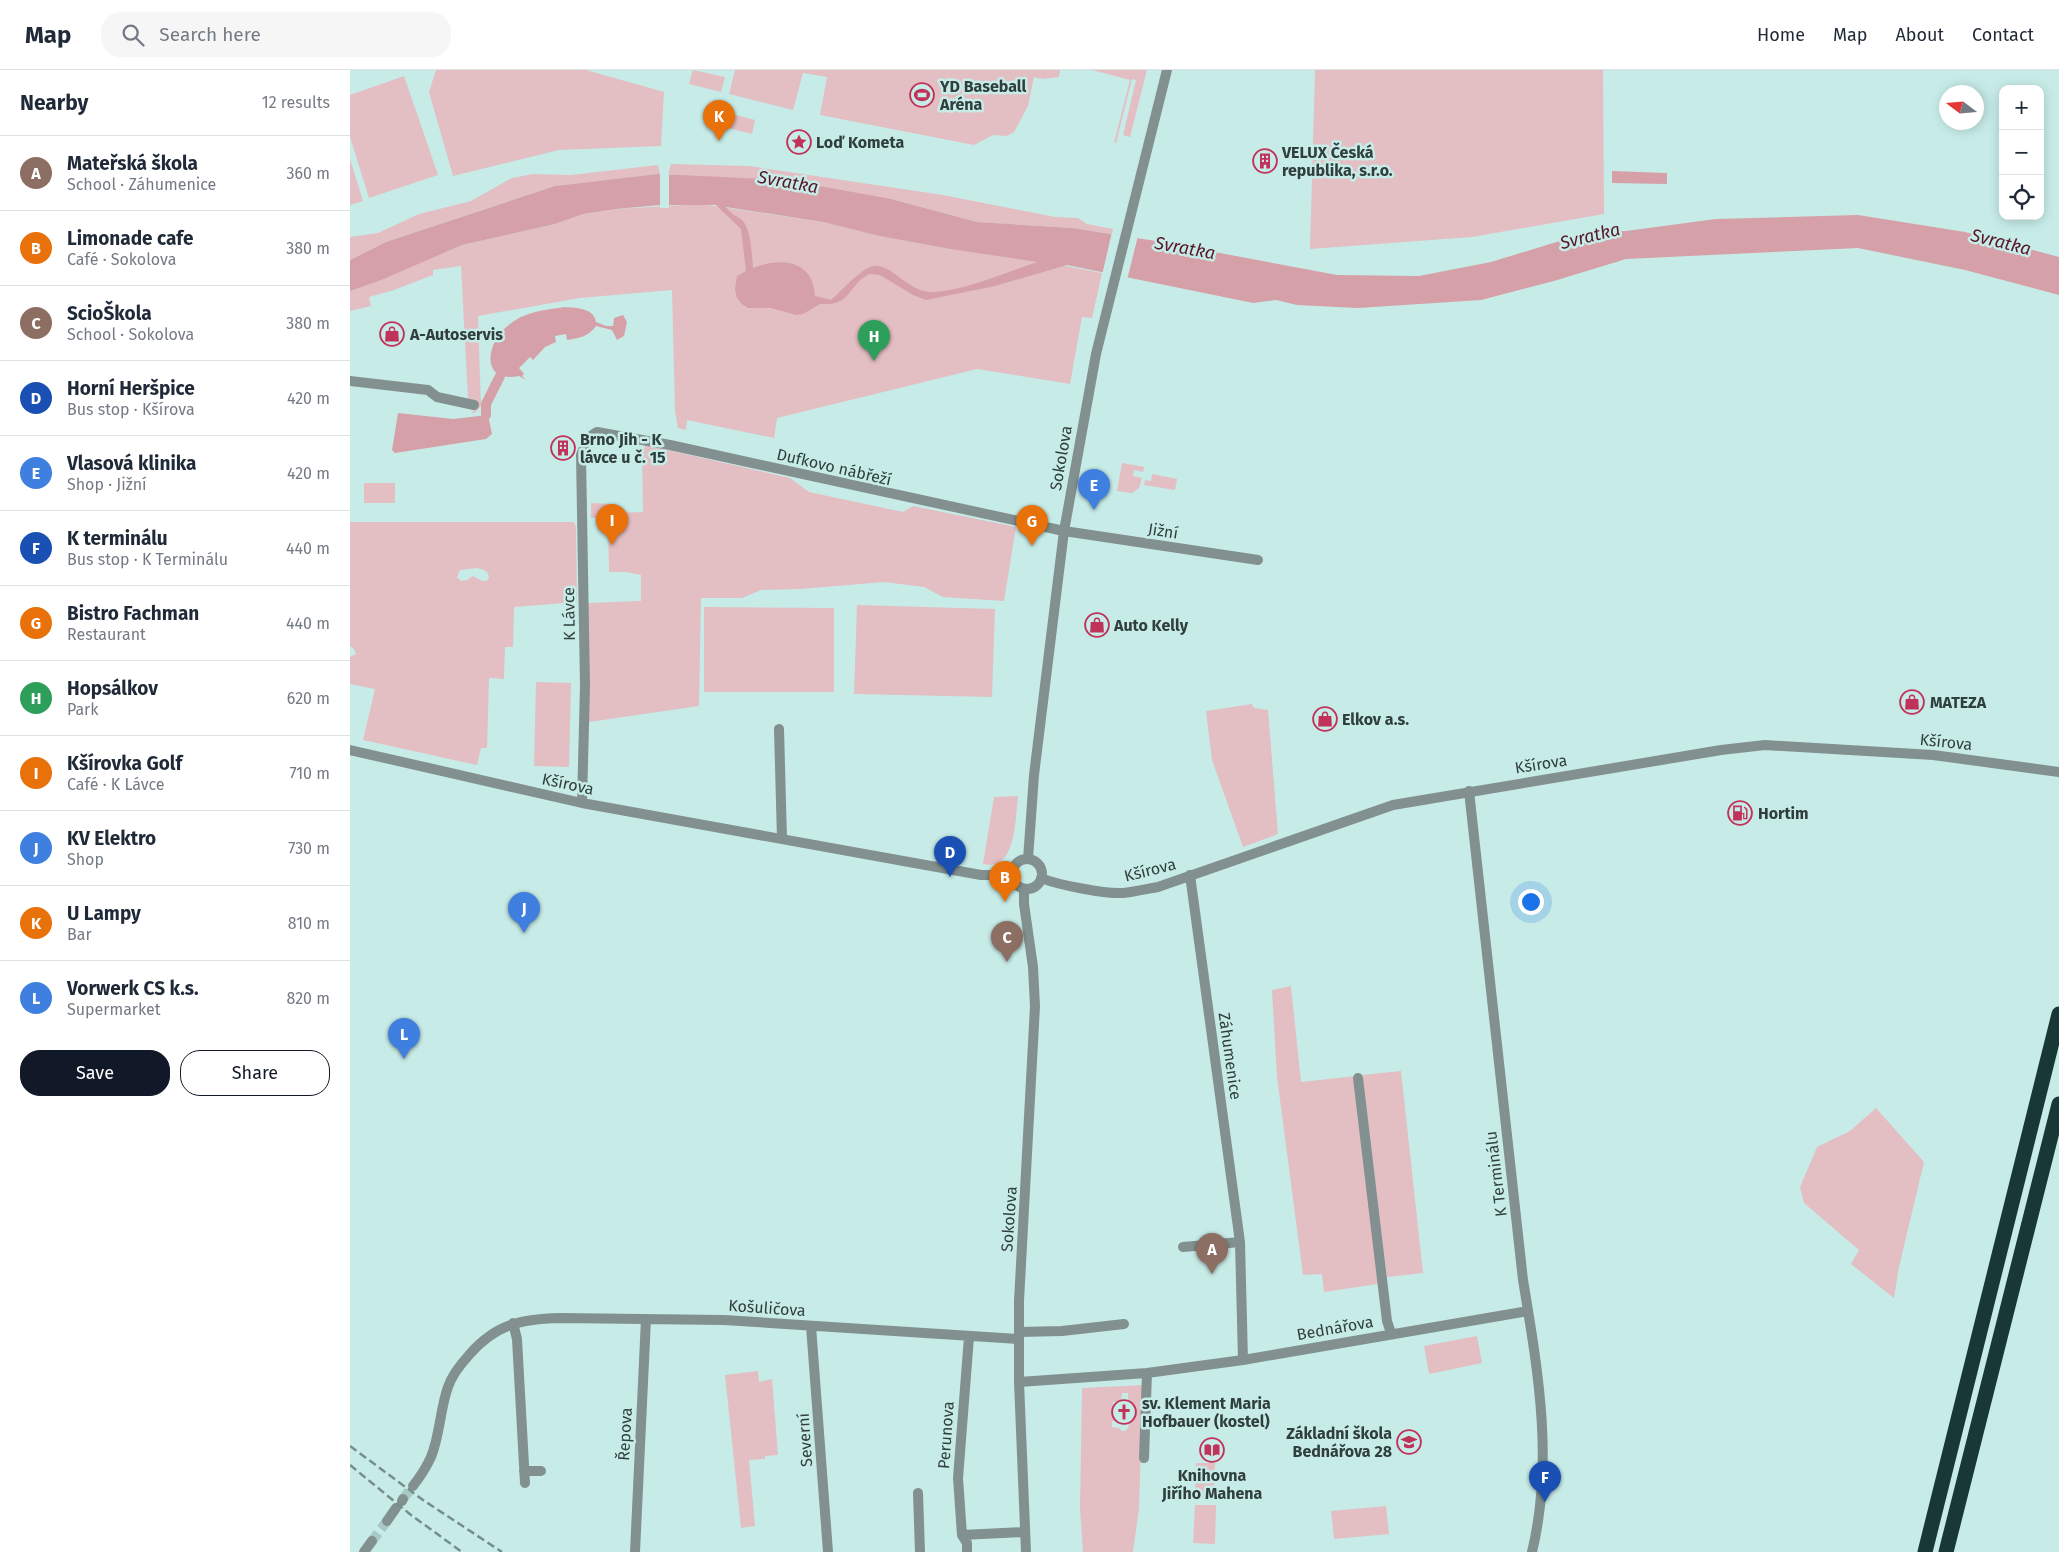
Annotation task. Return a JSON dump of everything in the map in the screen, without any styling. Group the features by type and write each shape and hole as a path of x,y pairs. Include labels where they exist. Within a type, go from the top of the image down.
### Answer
{"highway":[{"path":"1925,1552 2059,1014"},
{"path":"1946,1552 2059,1104"}],"street":[{"name":"Sokolova","path":"1028,859 1034,774 1064,531 1096,354 1166,70"},
{"path":"350,381 419,388 428,390 438,397 474,405"},
{"name":"Dufkovo nábřeží","path":"598,432 670,445 919,501 1064,531"},
{"name":"K Lávce","path":"582,803 585,686 581,455 582,448 588,438 598,432"},
{"name":"Jižní","path":"1064,531 1258,560"},
{"path":"779,729 782,839"},
{"name":"Kšírova","path":"1041,878 1051,882 1122,893 1158,887 1393,805 1721,750 1765,745 1933,755 2059,772"},
{"name":"Kšírova","path":"350,750 582,803 982,875 1012,875"},
{"name":"K Terminálu","path":"1469,792 1528,1311 1538,1373 1544,1459 1541,1510 1532,1552"},
{"path":"1028,859 1038,864 1041,868 1041,878 1033,888 1024,889 1015,883 1012,875 1017,863 1028,859"},
{"name":"Záhumenice","path":"1190,875 1240,1242 1243,1360"},
{"name":"Sokolova","path":"1024,889 1024,904 1034,980 1035,1024 1021,1260 1019,1336 1026,1552"},
{"path":"1358,1078 1387,1321 1391,1333"},
{"path":"1183,1247 1240,1242"},
{"name":"Bednářova","path":"1019,1382 1147,1373 1243,1360 1391,1333 1528,1311"},
{"name":"Košuličova","path":"413,1486 431,1457 444,1401 453,1375 472,1351 487,1337 500,1328 513,1323 560,1318 724,1320 969,1337 1019,1336"},
{"name":"Řepova","path":"635,1552 646,1319"},
{"path":"513,1323 517,1339 525,1483"},
{"path":"1019,1336 1124,1324"},
{"name":"Severní","path":"811,1326 828,1552"},
{"name":"Perunova","path":"967,1552 966,1543 962,1535 958,1478 969,1337"},
{"path":"1144,1458 1147,1373"},
{"path":"524,1471 541,1471"},
{"path":"918,1493 920,1552"},
{"path":"387,1521 400,1503"},
{"path":"962,1535 1025,1532"},
{"path":"364,1552 372,1541"}],"shaded area":[{"path":"436,70 586,70 664,92 661,146 559,150 453,176 429,92"},
{"path":"693,70 725,77 721,92 689,84"},
{"name":"YD Baseball Aréna","path":"735,70 1060,70 1059,77 1043,79 1034,77 1028,106 1014,132 1007,136 993,135 974,145 820,115 827,77 803,73 793,110 729,94"},
{"path":"1092,70 1147,70 1130,137 1123,135 1136,80 1132,79 1116,143 1114,143 1130,80"},
{"path":"1315,70 1603,70 1604,214 1472,237 1310,249"},
{"path":"404,76 438,175 369,198 350,137 350,95"},
{"path":"724,112 755,120 752,134 720,126"},
{"path":"350,159 363,201 350,205"},
{"path":"671,164 749,166 943,195 1055,217 1078,218 1087,224 1113,229 1112,234 1072,228 977,222 891,199 668,174"},
{"path":"658,165 660,174 555,186 386,242 350,260 350,237 378,233 419,214 471,201 512,178 533,174 571,175"},
{"path":"701,204 823,222 879,236 950,249 1040,261 1102,273 1092,318 1082,317 1070,384 977,369 777,418 774,438 687,420 686,430 678,428 675,412 672,290 580,298 478,316 481,406 476,412 471,414 476,401 468,399 461,266 433,270 433,275 394,290 369,297 371,306 350,311 350,291 462,245 555,224 583,214 616,209"},
{"path":"646,445 790,478 809,492 903,512 913,506 1016,527 1004,601 943,597 924,587 884,582 801,589 761,590 742,598 701,598 699,706 589,722 588,603 641,601 641,575 626,572 609,572 608,518 591,518 591,503 611,504 611,513 643,512 642,452"},
{"path":"1122,463 1144,467 1143,472 1134,470 1133,476 1142,478 1139,488 1132,493 1117,491"},
{"path":"1152,474 1177,479 1175,490 1144,485 1145,480 1151,481"},
{"path":"364,483 395,483 395,503 364,503"},
{"path":"350,522 574,522 576,527 577,602 514,607 513,647 505,647 504,679 489,678 487,748 481,748 477,765 363,740 375,689 350,684 350,657 356,654 350,646","holes":["477,568 488,574 489,578 486,581 473,576 461,581 457,577 460,570"]},
{"path":"857,605 995,609 992,697 854,694"},
{"path":"704,607 834,608 834,692 704,692"},
{"path":"536,682 571,683 569,767 534,766"},
{"path":"1252,704 1254,708 1268,710 1278,834 1243,847 1212,760 1206,711"},
{"path":"1018,796 1015,829 1008,852 1002,860 994,864 983,864 994,797"},
{"path":"1291,986 1301,1082 1356,1076 1378,1284 1324,1292 1322,1274 1303,1275 1277,1077 1272,990"},
{"path":"1401,1071 1423,1273 1387,1277 1362,1075"},
{"path":"1876,1108 1924,1162 1899,1267 1894,1298 1851,1264 1859,1250 1804,1203 1800,1187 1817,1147 1850,1131"},
{"path":"1477,1336 1482,1363 1429,1374 1424,1346"},
{"path":"758,1371 759,1382 772,1379 778,1455 765,1456 765,1459 749,1460 755,1526 741,1528 725,1375"},
{"path":"1143,1385 1139,1508 1133,1552 1083,1552 1080,1508 1082,1388","holes":["1122,1393 1128,1393 1128,1402 1132,1402 1131,1411 1136,1414 1136,1417 1129,1423 1128,1428 1122,1431 1119,1428 1112,1427 1112,1421 1115,1421 1113,1416 1116,1408 1113,1408 1113,1402 1121,1401"]},
{"path":"1196,1463 1215,1463 1214,1499 1195,1498"},
{"path":"1195,1505 1216,1505 1215,1544 1193,1543"},
{"path":"1386,1506 1389,1534 1334,1539 1331,1511"}],"water":[{"path":"1612,171 1667,173 1667,184 1612,183"},
{"name":"Svratka","path":"658,174 786,180 891,199 977,222 1072,228 1156,241 1337,275 1419,276 1491,262 1586,233 1626,231 1716,219 1858,215 1965,232 2059,257 2059,295 1965,270 1858,248 1626,259 1554,281 1481,300 1358,308 1297,305 1276,300 1253,303 1067,265 995,286 926,300 913,295 880,275 869,274 860,280 845,298 838,302 820,304 803,314 796,315 771,308 748,308 737,298 735,289 737,276 746,271 741,229 716,205 660,205 583,214 555,224 462,245 381,280 350,291 350,260 386,242 555,186","holes":["726,207 823,222 879,236 1038,262 974,284 935,292 917,289 887,269 873,266 857,276 831,300 815,296 813,284 808,275 802,268 794,264 774,263 753,268 751,242 745,224"]},
{"path":"565,307 580,308 588,311 595,317 596,322 606,326 613,326 614,318 623,315 627,322 624,336 617,340 612,330 596,326 590,333 579,338 567,340 566,334 555,336 556,342 545,347 533,360 530,357 519,368 526,380 519,376 506,377 497,374 492,368 490,359 496,340 502,331 523,316"},
{"path":"398,413 453,419 488,415 492,434 486,439 395,453 392,450"}],"pier":[{"path":"660,171 669,172 669,208 660,208"},
{"path":"1112,232 1138,236 1127,280 1102,275"}],"waterway":[{"path":"486,415 486,404 500,376"}],"tunnel":[{"path":"403,1499 413,1486"},
{"path":"372,1541 387,1521"}],"railway":[{"path":"350,1446 423,1500 502,1552"},
{"path":"350,1465 411,1515 462,1552"}],"place":[{"name":"YD Baseball Aréna","path":"922,95"},
{"name":"U Lampy","path":"719,141"},
{"name":"Loď Kometa","path":"799,142"},
{"name":"VELUX Česká republika, s.r.o.","path":"1265,161"},
{"name":"A-Autoservis","path":"392,334"},
{"name":"Hopsálkov","path":"874,361"},
{"name":"Brno Jih - K lávce u č. 15","path":"563,448"},
{"name":"Vlasová klinika","path":"1094,510"},
{"name":"Kšírovka Golf","path":"612,545"},
{"name":"Bistro Fachman","path":"1032,546"},
{"name":"Auto Kelly","path":"1097,625"},
{"name":"MATEZA","path":"1912,702"},
{"name":"Elkov a.s.","path":"1325,719"},
{"name":"Hortim","path":"1740,813"},
{"name":"Horní Heršpice","path":"950,877"},
{"name":"Limonade cafe","path":"1005,902"},
{"name":"KV Elektro","path":"524,933"},
{"name":"ScioŠkola","path":"1007,962"},
{"name":"Vorwerk CS k.s.","path":"404,1059"},
{"name":"Mateřská škola","path":"1212,1274"},
{"name":"sv. Klement Maria Hofbauer (kostel)","path":"1124,1412"},
{"name":"Základní škola Bednářova 28","path":"1409,1442"},
{"name":"Knihovna Jiřího Mahena","path":"1212,1450"},
{"name":"K terminálu","path":"1545,1502"}]}
